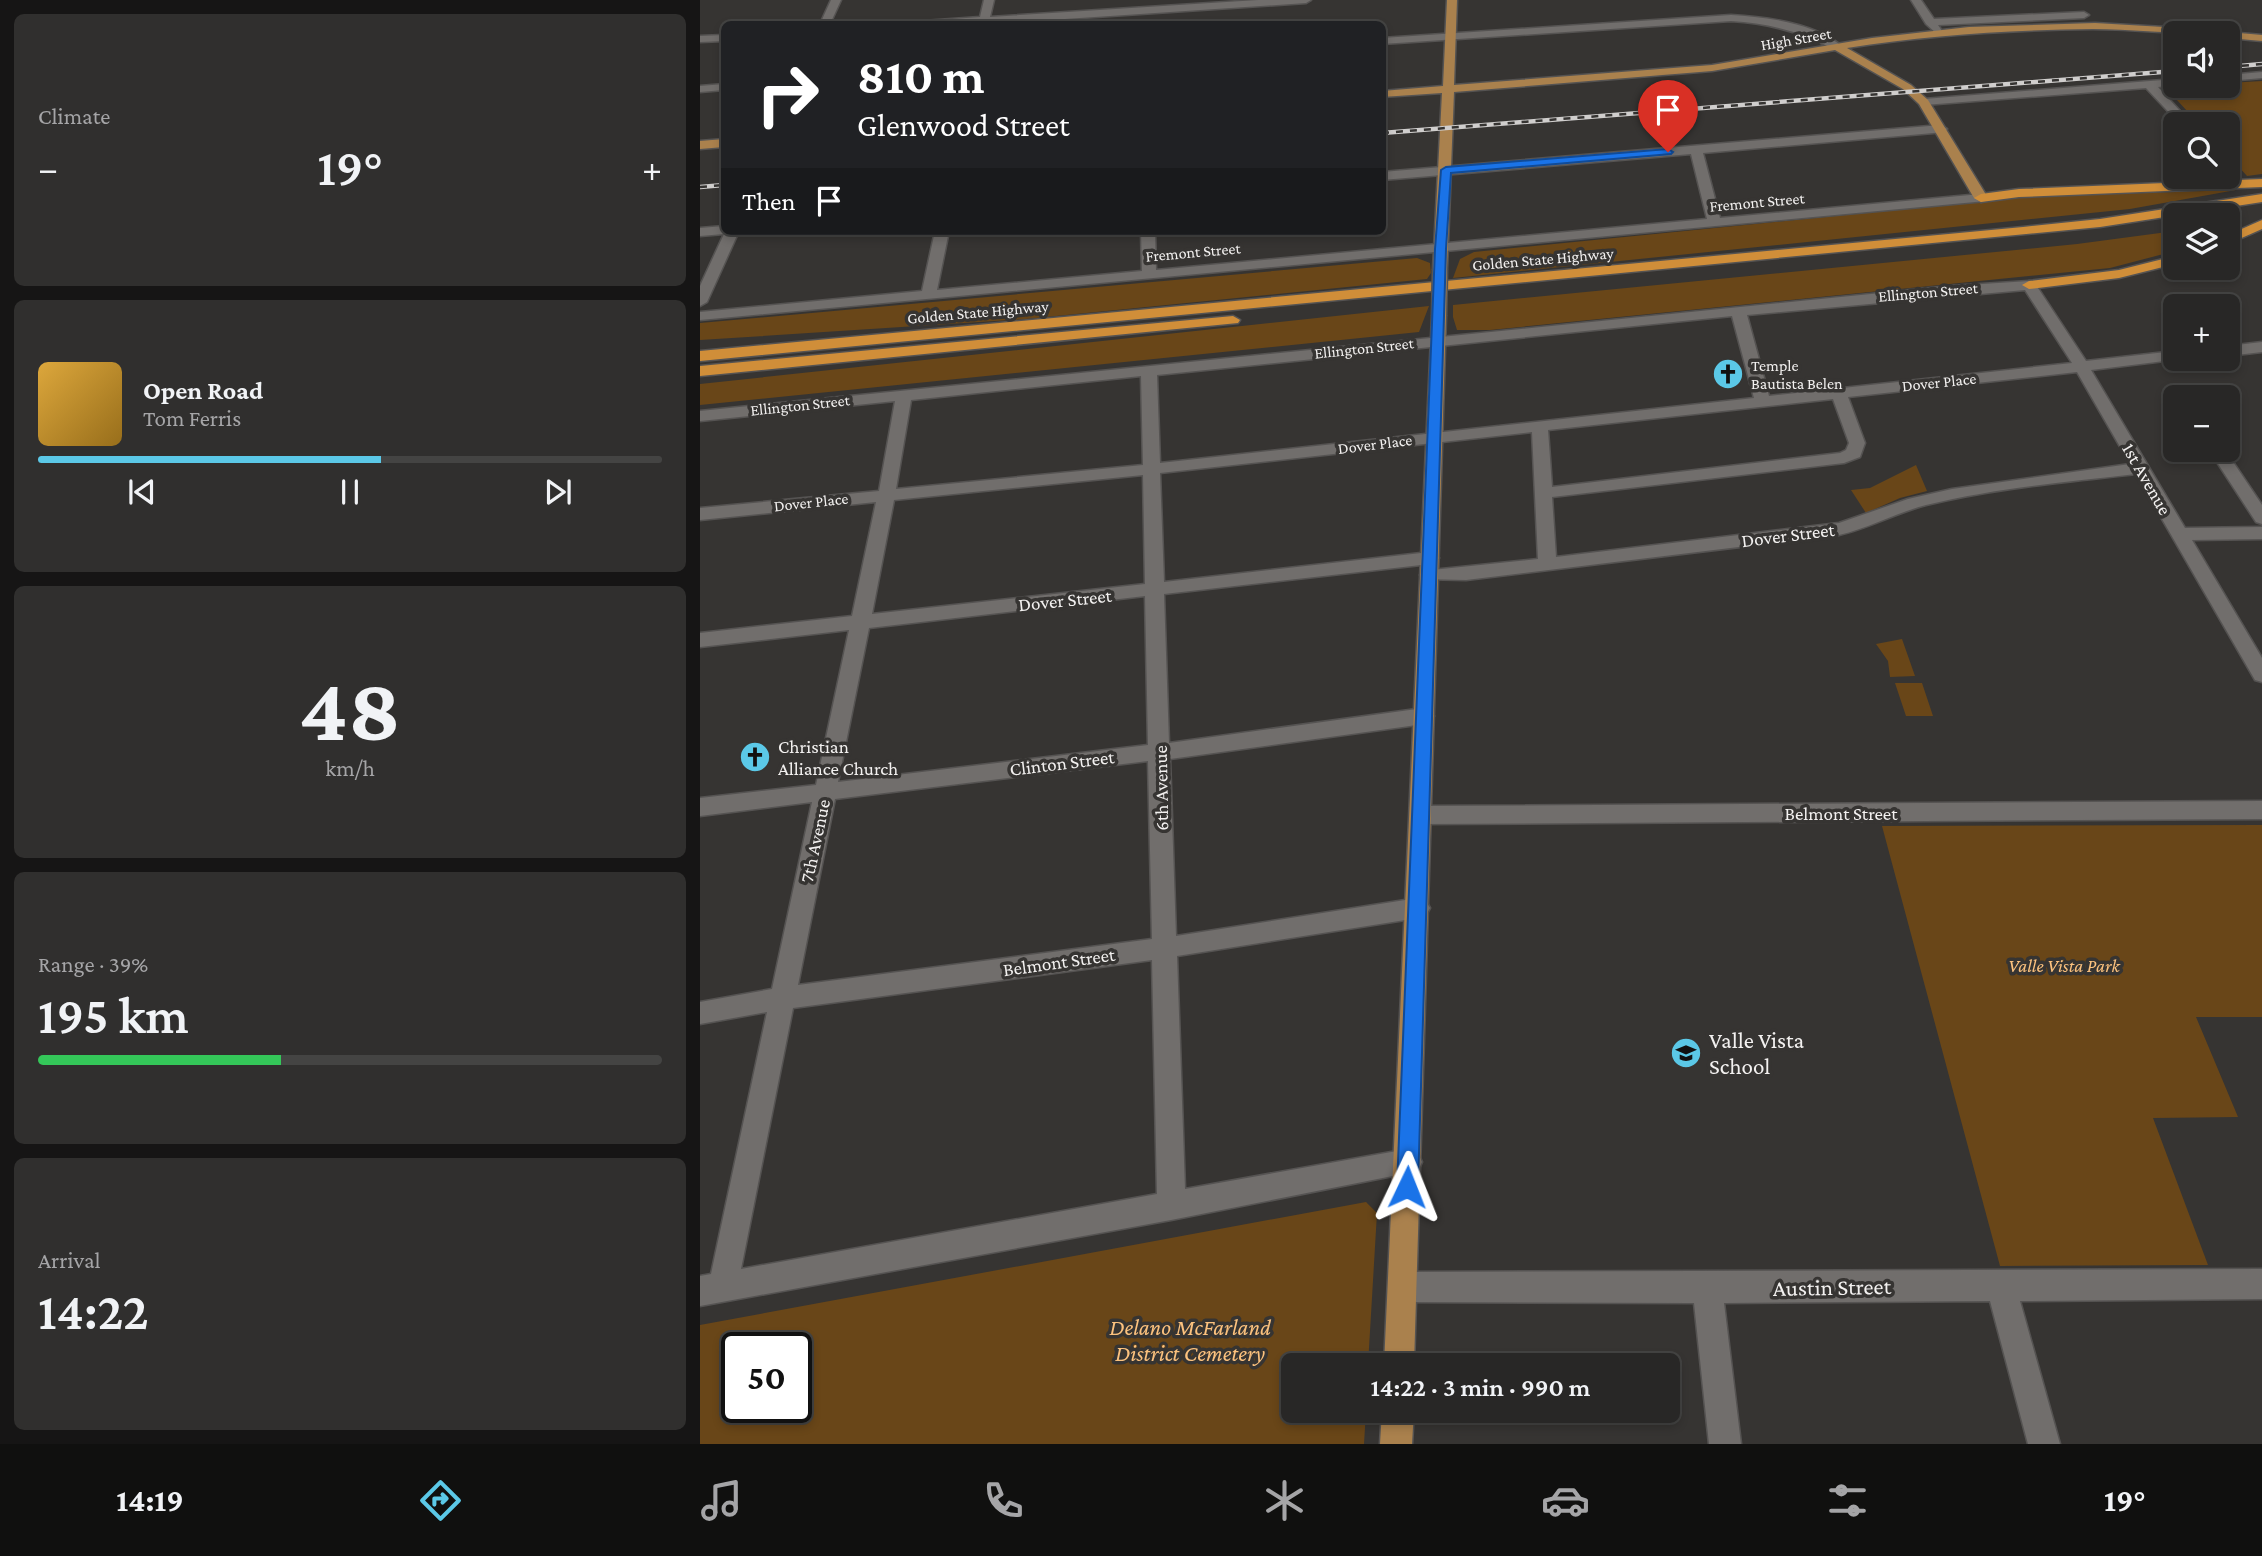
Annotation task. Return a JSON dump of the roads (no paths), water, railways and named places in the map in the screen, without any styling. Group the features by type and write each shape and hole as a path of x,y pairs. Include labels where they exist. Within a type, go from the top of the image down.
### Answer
{"highway":[{"path":"1981,198 2019,193 2262,183"},
{"name":"Golden State Highway","path":"700,355 2100,223 2262,198"},
{"path":"2240,215 2262,211"},
{"path":"2240,234 2262,224"},
{"name":"Golden State Highway","path":"700,371 2078,238 2163,227"},
{"path":"2029,285 2119,274 2163,263"},
{"path":"700,344 988,328"},
{"path":"700,380 894,353"}],"main road":[{"path":"1400,1353 1439,339 1440,249 1446,170 1452,0"},
{"name":"High Street","path":"1386,94 1712,68 1938,33 2022,27 2095,26 2163,30"},
{"path":"2240,35 2262,38"},
{"path":"1839,48 1907,87 1924,102 1981,198"},
{"path":"700,145 721,143"},
{"path":"1396,1444 1397,1423"}],"street":[{"path":"826,21 836,0"},
{"path":"984,21 989,0"},
{"path":"1001,21 1141,5 1306,0"},
{"path":"1916,0 1938,33"},
{"path":"1930,22 2028,12 2084,15"},
{"path":"1386,41 1738,18 1798,28 1839,48"},
{"path":"700,39 721,38"},
{"path":"2240,77 2262,75"},
{"path":"1924,102 2163,83"},
{"path":"2149,84 2175,112"},
{"path":"700,89 721,87"},
{"path":"1386,176 1941,129"},
{"path":"1696,150 1715,223"},
{"name":"Fremont Street","path":"700,316 1981,198"},
{"path":"700,232 721,230"},
{"path":"700,302 730,235"},
{"path":"929,293 941,235"},
{"path":"1148,235 1149,274"},
{"name":"Ellington Street","path":"700,416 1439,339 2029,285"},
{"name":"1st Avenue","path":"2029,285 2047,308 2262,675"},
{"path":"1738,311 1763,402"},
{"path":"2240,350 2262,347"},
{"name":"Dover Place","path":"700,514 1152,469 2163,357"},
{"name":"6th Avenue","path":"1149,370 1171,1206"},
{"path":"1543,493 1844,458 1854,453 1857,443 1839,393"},
{"name":"7th Avenue","path":"711,1289 783,998 904,395"},
{"path":"1540,426 1547,564"},
{"path":"2225,462 2262,517"},
{"name":"Dover Street","path":"700,640 1156,590 1429,566 1466,574 1839,529 1867,523 1912,503 1960,492 2140,468"},
{"path":"2179,534 2262,533"},
{"name":"Clinton Street","path":"700,807 1160,752 1424,716"},
{"name":"Belmont Street","path":"1421,815 2262,810"},
{"name":"Belmont Street","path":"700,1013 783,998 1164,948 1418,908"},
{"path":"711,1289 1408,1162"},
{"name":"Austin Street","path":"1403,1287 1707,1288 2262,1283"},
{"path":"2001,1285 2044,1444"},
{"path":"1707,1288 1725,1444"}],"railway":[{"path":"2240,66 2262,64"},
{"path":"1386,133 2163,72"},
{"path":"700,187 721,185"}],"place":[{"name":"Temple Bautista Belen","path":"1728,374"},
{"name":"Christian Alliance Church","path":"755,757"},
{"name":"Valle Vista School","path":"1686,1053"}],"park label":[{"name":"Valle Vista Park","path":"2064,965"},
{"name":"Delano McFarland District Cemetery","path":"1190,1340"}]}
